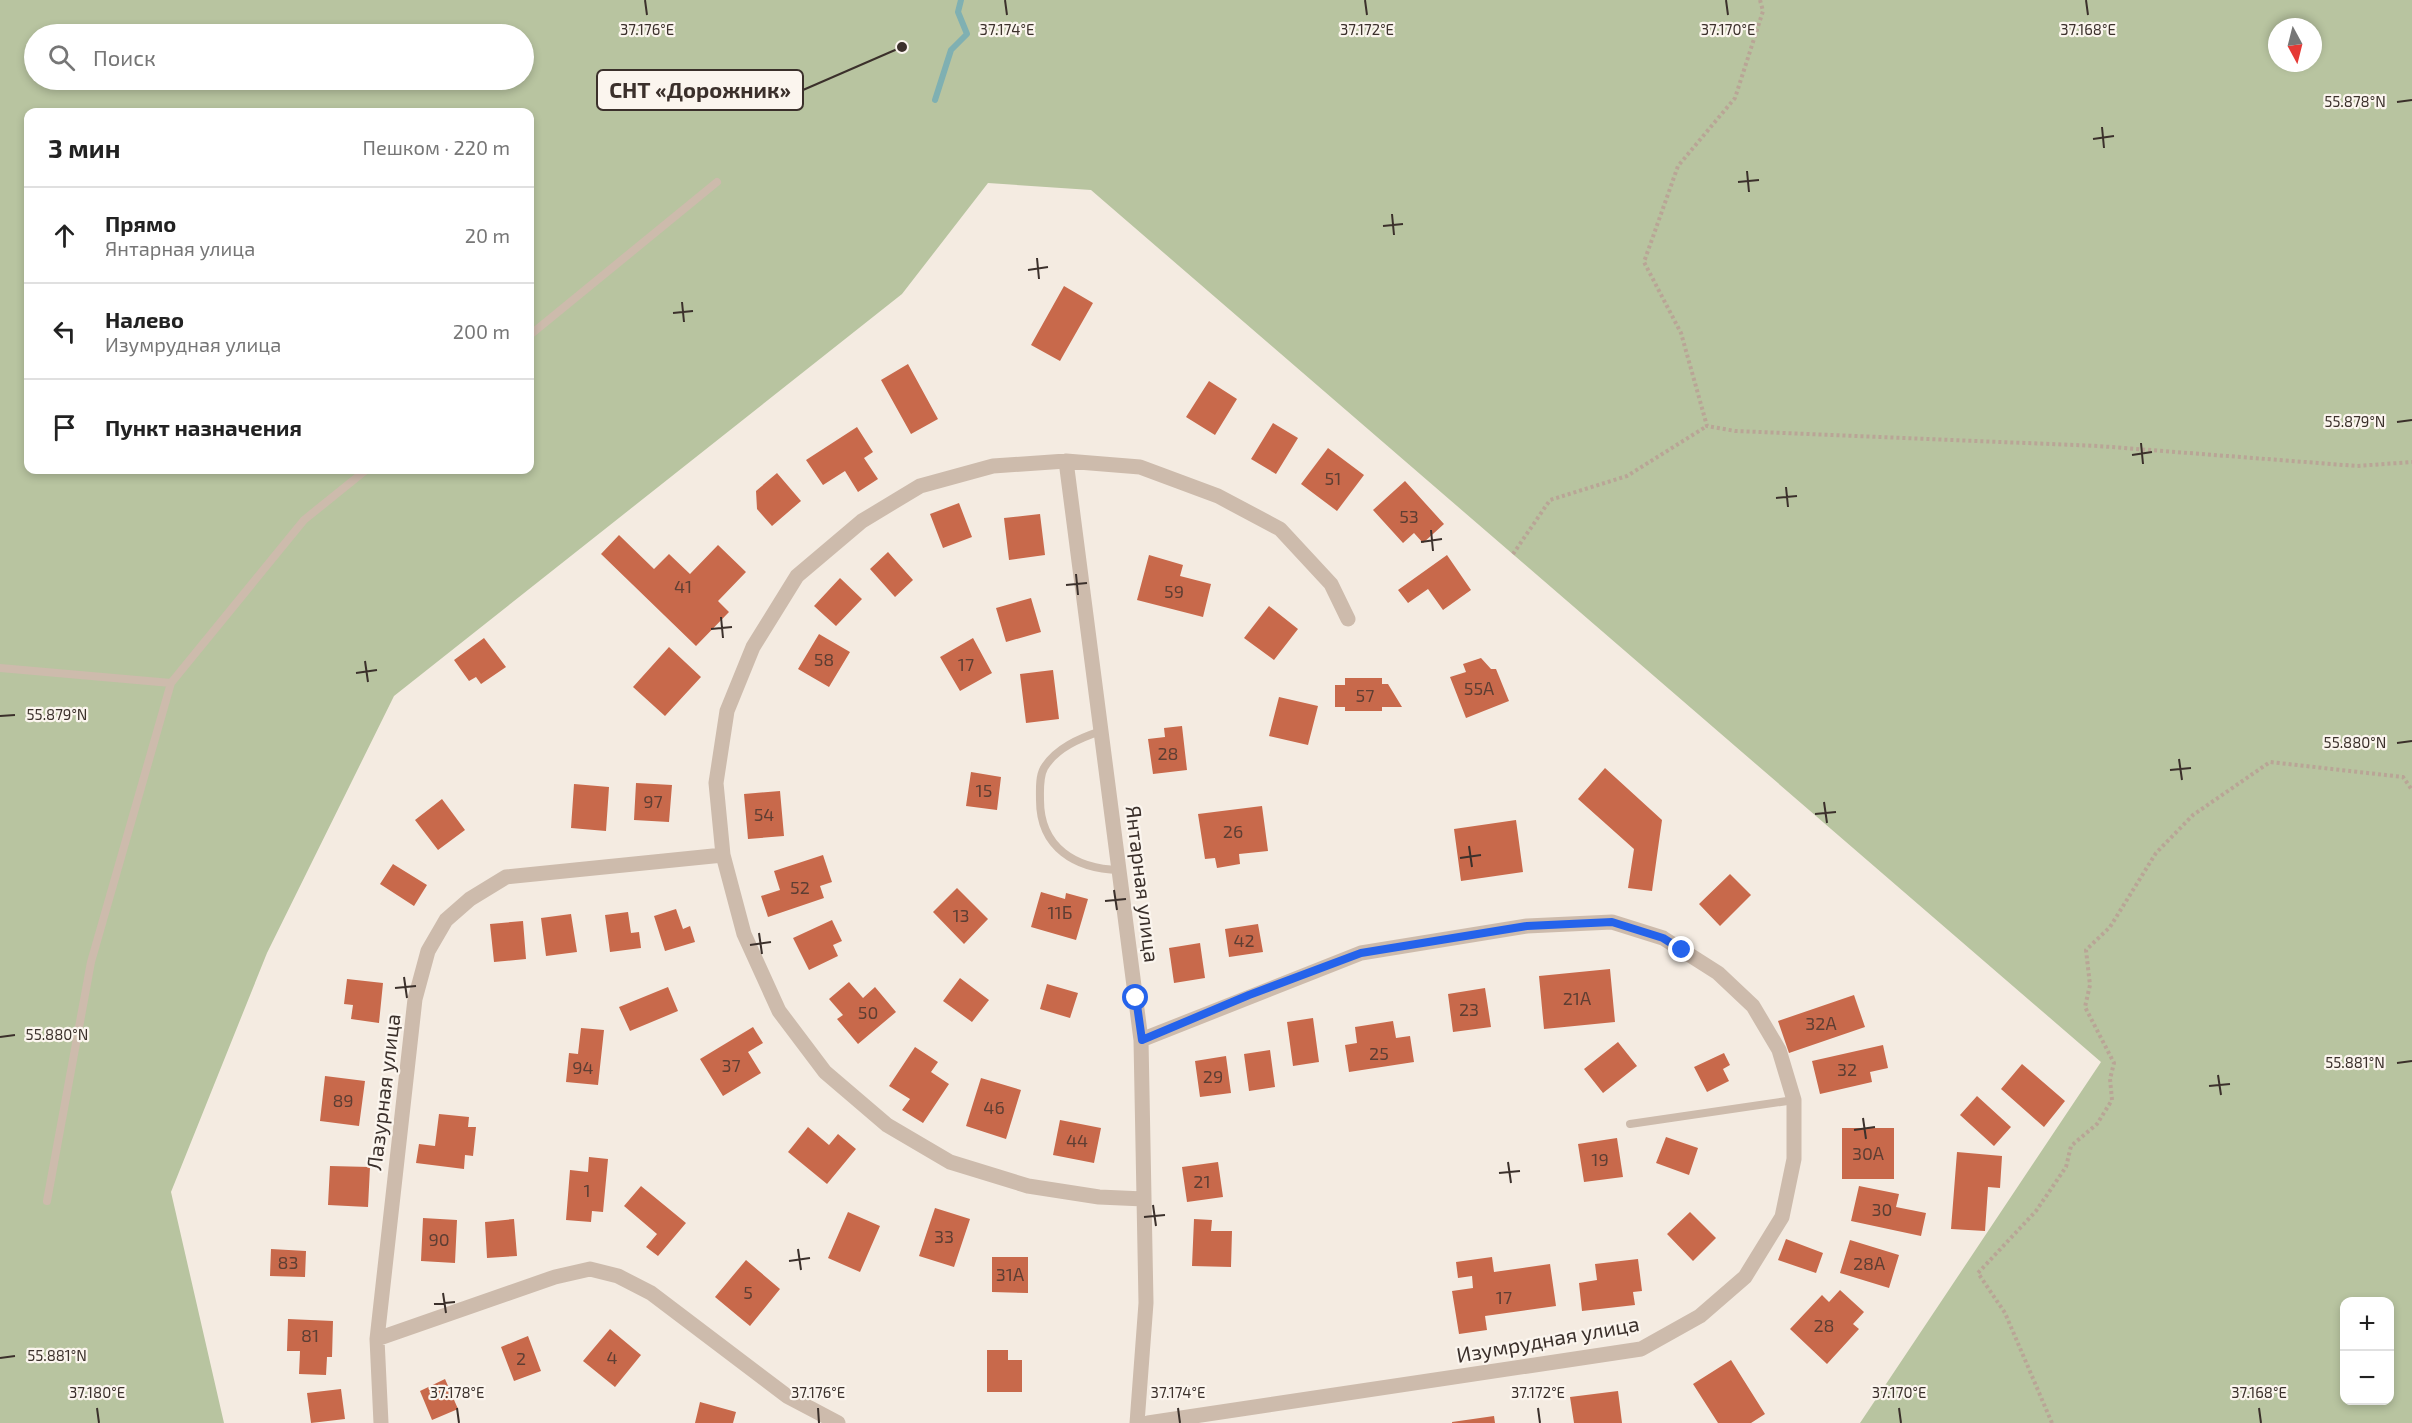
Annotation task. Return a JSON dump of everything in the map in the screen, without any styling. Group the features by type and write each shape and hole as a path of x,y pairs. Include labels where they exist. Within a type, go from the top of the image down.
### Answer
{"street":[{"path":"1144,1199 1099,1197 1028,1186 950,1162 887,1125 825,1072 779,1011 744,934 723,855 716,783 727,711 753,647 797,576 862,521 920,486 993,466 1065,461 1140,468 1218,496 1280,530 1331,584 1348,619"},
{"name":"Янтарная улица","path":"1065,461 1142,1040 1146,1303 1137,1423"},
{"name":"Лазурная улица","path":"381,1423 377,1339 415,999 428,951 446,920 470,899 506,877 723,855"},
{"name":"Изумрудная улица","path":"1142,1040 1249,995 1361,953 1527,926 1612,922 1663,938 1718,974 1753,1006 1779,1050 1794,1100 1794,1159 1782,1217 1746,1276 1700,1316 1641,1349 1148,1423"},
{"path":"377,1339 555,1277 590,1269 618,1276 651,1293 787,1396 838,1423"}],"lane":[{"path":"534,332 717,182"},
{"path":"46,1201 91,962 171,683 304,520 361,474"},
{"path":"0,668 171,683"},
{"path":"1101,731 1071,742 1044,769 1040,807 1054,845 1072,860 1096,869 1119,870"},
{"path":"1630,1124 1794,1100"}],"path":[{"path":"1707,426 1681,333 1644,262 1678,166 1735,98 1763,11 1760,0"},
{"path":"1513,554 1550,500 1628,476 1707,426 1735,431 2098,446 2357,466 2412,462"},
{"path":"2052,1423 2005,1313 1978,1273 2036,1211 2066,1167 2071,1146 2097,1124 2112,1100 2110,1079 2114,1063 2085,1007 2090,985 2086,950 2110,927 2156,853 2193,815 2270,762 2403,777 2412,790"}],"green space":[{"path":"0,0 2412,0 2412,1423 1860,1423 2101,1062 1091,190 988,183 902,294 394,696 267,953 171,1192 224,1423 0,1423"}],"building":[{"path":"1064,286 1093,303 1060,361 1031,345"},
{"path":"908,364 938,419 911,434 881,380"},
{"path":"1209,381 1237,399 1215,435 1186,417"},
{"path":"1273,423 1298,438 1276,474 1251,459"},
{"path":"857,427 873,452 864,458 878,479 858,492 845,471 823,485 806,460"},
{"path":"1328,448 1364,475 1337,511 1301,484"},
{"path":"777,473 801,501 772,526 757,509 756,491"},
{"path":"1405,481 1444,524 1423,543 1414,533 1403,543 1373,510"},
{"path":"959,503 972,537 943,548 930,514"},
{"path":"1040,514 1045,555 1009,560 1004,518"},
{"path":"619,535 654,569 669,554 690,574 718,545 746,572 718,601 729,612 696,646 601,554"},
{"path":"888,552 913,580 895,597 870,569"},
{"path":"1149,555 1183,565 1180,576 1211,584 1203,617 1137,600"},
{"path":"1447,555 1471,590 1443,610 1428,589 1408,603 1398,590"},
{"path":"840,578 862,599 836,626 814,606"},
{"path":"1031,598 1041,632 1006,642 996,608"},
{"path":"1269,606 1298,629 1274,660 1244,638"},
{"path":"819,634 850,652 829,687 798,669"},
{"path":"484,638 506,667 481,684 476,677 469,681 454,660"},
{"path":"973,638 992,673 960,691 940,657"},
{"path":"669,647 701,677 665,716 633,687"},
{"path":"1481,658 1491,669 1496,669 1509,701 1466,718 1450,677 1466,672 1463,664"},
{"path":"1053,670 1059,719 1026,723 1020,674"},
{"path":"1345,678 1382,678 1382,684 1388,684 1402,707 1382,707 1382,711 1345,711 1345,707 1335,707 1335,685 1345,685"},
{"path":"1279,697 1318,706 1308,745 1269,736"},
{"path":"1182,726 1187,770 1153,774 1148,739 1165,737 1164,728"},
{"path":"1605,768 1662,820 1652,891 1628,888 1634,849 1578,799"},
{"path":"971,772 1001,777 997,810 966,806"},
{"path":"636,783 672,785 669,822 634,820"},
{"path":"574,784 609,787 606,831 571,828"},
{"path":"780,791 784,836 748,839 744,794"},
{"path":"442,799 465,830 438,850 415,820"},
{"path":"1262,806 1268,851 1239,854 1240,864 1217,868 1215,858 1205,859 1198,814"},
{"path":"1516,820 1523,872 1461,881 1454,829"},
{"path":"823,855 832,882 820,886 824,898 768,917 761,896 780,890 774,871"},
{"path":"393,864 427,885 414,906 380,884"},
{"path":"1730,874 1751,895 1720,926 1699,904"},
{"path":"957,888 988,919 964,944 933,912"},
{"path":"1041,892 1065,899 1066,893 1088,899 1076,940 1031,927"},
{"path":"676,909 683,929 690,926 695,942 665,951 654,916"},
{"path":"628,912 631,933 639,932 641,948 610,952 605,915"},
{"path":"571,914 577,952 546,956 541,918"},
{"path":"832,920 842,941 833,945 838,956 809,970 793,938"},
{"path":"523,921 526,959 494,962 490,924"},
{"path":"1258,924 1263,952 1229,957 1225,929"},
{"path":"1200,943 1205,978 1174,983 1169,948"},
{"path":"1610,969 1615,1022 1544,1029 1539,976"},
{"path":"960,978 989,1000 972,1022 943,1001"},
{"path":"347,979 383,983 379,1023 351,1019 353,1005 344,1004"},
{"path":"849,982 863,998 875,987 896,1012 858,1044 837,1019 843,1015 829,999"},
{"path":"1047,984 1078,993 1070,1018 1040,1009"},
{"path":"668,987 678,1011 630,1031 619,1007"},
{"path":"1485,988 1491,1027 1453,1032 1448,994"},
{"path":"1854,995 1865,1027 1789,1053 1778,1021"},
{"path":"1313,1018 1319,1062 1293,1066 1287,1022"},
{"path":"1393,1021 1396,1038 1410,1036 1414,1062 1349,1072 1345,1045 1357,1043 1355,1027"},
{"path":"753,1027 763,1043 748,1052 761,1073 723,1096 700,1059"},
{"path":"581,1028 604,1030 598,1085 566,1082 569,1053 578,1054"},
{"path":"1618,1042 1637,1066 1603,1093 1584,1069"},
{"path":"1883,1045 1888,1068 1870,1072 1872,1082 1820,1094 1812,1061"},
{"path":"915,1047 938,1062 931,1072 949,1084 923,1123 902,1110 910,1099 889,1086"},
{"path":"1270,1050 1275,1087 1249,1091 1244,1054"},
{"path":"1724,1053 1730,1065 1723,1069 1729,1081 1707,1092 1694,1067"},
{"path":"1226,1056 1231,1093 1200,1097 1195,1061"},
{"path":"2022,1064 2065,1101 2044,1127 2001,1089"},
{"path":"325,1076 365,1081 359,1126 320,1121"},
{"path":"981,1078 1021,1090 1006,1139 966,1126"},
{"path":"1977,1096 2011,1127 1994,1146 1960,1115"},
{"path":"439,1114 469,1117 468,1127 476,1127 473,1156 465,1155 464,1169 416,1163 419,1144 435,1146"},
{"path":"1060,1120 1101,1128 1094,1163 1053,1155"},
{"path":"808,1127 829,1145 838,1134 856,1149 827,1184 788,1152"},
{"path":"1842,1128 1894,1128 1894,1179 1842,1179"},
{"path":"1666,1137 1698,1148 1689,1175 1656,1163"},
{"path":"1617,1138 1623,1177 1584,1182 1578,1144"},
{"path":"1957,1152 2002,1156 2000,1188 1988,1187 1985,1231 1951,1229"},
{"path":"589,1157 608,1159 603,1212 592,1211 591,1222 566,1220 570,1170 588,1172"},
{"path":"1218,1162 1223,1197 1187,1202 1182,1167"},
{"path":"330,1166 370,1167 368,1207 328,1205"},
{"path":"641,1186 686,1223 658,1256 646,1247 657,1234 624,1206"},
{"path":"1859,1186 1899,1194 1896,1207 1926,1213 1921,1236 1851,1221"},
{"path":"935,1208 970,1219 954,1267 919,1256"},
{"path":"848,1212 880,1226 860,1272 828,1258"},
{"path":"1690,1212 1716,1238 1693,1261 1667,1234"},
{"path":"423,1218 457,1220 455,1263 421,1261"},
{"path":"514,1219 517,1256 487,1258 485,1222"},
{"path":"1194,1219 1212,1220 1211,1231 1232,1231 1231,1267 1192,1266"},
{"path":"1786,1239 1823,1253 1816,1273 1778,1260"},
{"path":"1850,1240 1899,1255 1889,1288 1840,1273"},
{"path":"271,1249 306,1251 305,1277 270,1276"},
{"path":"992,1257 1028,1257 1028,1293 992,1292"},
{"path":"1492,1257 1494,1272 1550,1264 1556,1306 1485,1316 1487,1330 1459,1334 1452,1291 1473,1288 1472,1276 1458,1278 1456,1262"},
{"path":"1638,1259 1642,1291 1633,1292 1635,1305 1582,1311 1579,1283 1597,1280 1595,1264"},
{"path":"746,1260 780,1289 750,1326 715,1297"},
{"path":"1840,1290 1864,1312 1853,1324 1859,1329 1827,1364 1790,1329 1822,1295 1829,1302"},
{"path":"288,1319 333,1321 332,1357 327,1357 326,1375 299,1374 300,1351 287,1351"},
{"path":"610,1329 641,1355 615,1387 583,1361"},
{"path":"528,1336 541,1371 514,1381 501,1347"},
{"path":"987,1350 1008,1350 1008,1360 1022,1360 1022,1392 987,1392"},
{"path":"1731,1360 1765,1414 1751,1423 1718,1423 1693,1384"},
{"path":"445,1379 458,1409 432,1420 420,1391"},
{"path":"341,1389 345,1419 311,1423 307,1393"},
{"path":"1618,1391 1622,1423 1574,1423 1570,1397"},
{"path":"700,1402 736,1412 733,1423 695,1423"},
{"path":"1494,1416 1495,1423 1452,1423 1452,1422"}],"waterway":[{"path":"935,100 951,50 967,34 958,12 961,0"}],"place":[{"name":"СНТ «Дорожник»","path":"902,47"}],"route":[{"path":"1136,998 1142,1040 1249,995 1361,953 1527,926 1612,922 1663,938 1682,950"}]}
